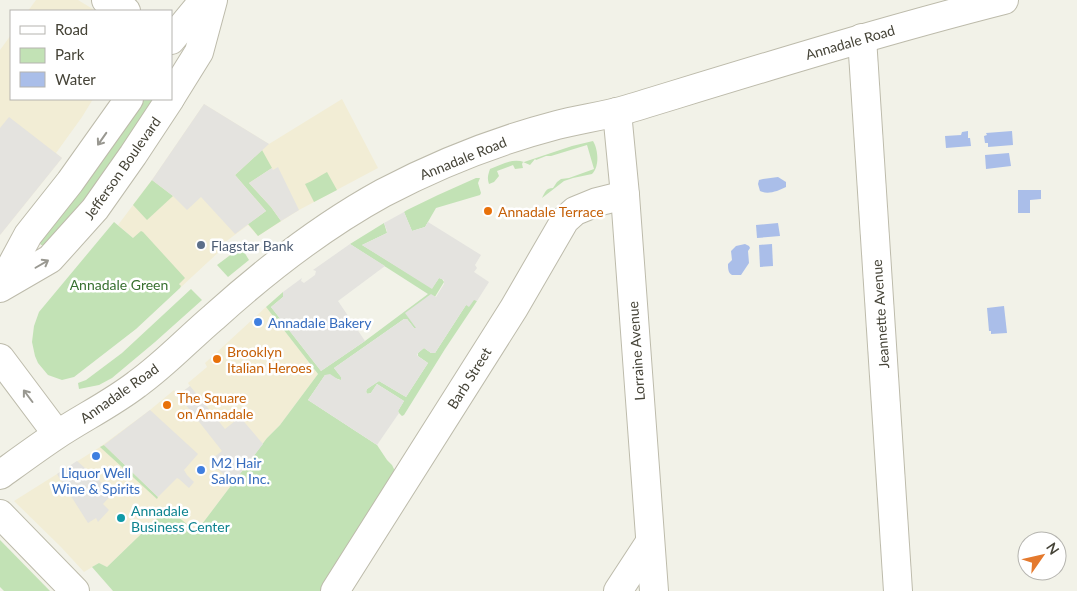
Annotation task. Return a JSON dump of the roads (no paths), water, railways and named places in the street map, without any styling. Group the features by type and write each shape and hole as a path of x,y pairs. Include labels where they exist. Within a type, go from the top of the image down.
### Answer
{"street":[{"path":"106,0 124,10"},
{"path":"199,52 172,38 204,0"},
{"name":"Jefferson Boulevard","path":"172,96 199,52 214,0"},
{"name":"Annadale Road","path":"0,475 57,434 102,408 138,384 175,354 212,319 280,261 328,226 382,194 439,166 500,142 557,125 617,112 862,38 1004,0"},
{"name":"Jeannette Avenue","path":"862,38 898,591"},
{"name":"Jefferson Boulevard","path":"0,288 28,235 70,182 128,100"},
{"name":"Jefferson Boulevard","path":"0,288 50,259 76,231 95,209 170,100"},
{"name":"Lorraine Avenue","path":"617,112 625,195 654,591"},
{"name":"Barb Street","path":"335,591 514,308 565,220 575,211 598,202 625,195"},
{"path":"0,358 57,434"},
{"path":"0,514 75,591"},
{"path":"618,591 650,542"}],"water":[{"path":"968,131 971,146 946,148 945,136 961,135 962,132"},
{"path":"1012,131 1013,145 988,147 988,143 985,143 984,136 987,135 986,133"},
{"path":"1009,153 1011,166 986,169 985,155"},
{"path":"778,177 786,182 786,187 770,193 760,191 759,180"},
{"path":"1018,190 1041,190 1041,199 1030,200 1030,213 1018,213"},
{"path":"778,223 780,236 757,238 756,225"},
{"path":"745,244 750,248 748,251 749,263 741,275 732,275 728,267 732,260 731,251 736,246"},
{"path":"772,244 773,266 760,267 759,245"},
{"path":"1004,306 1007,333 991,334 991,331 989,331 987,308"}],"place":[{"name":"Annadale Terrace","path":"488,211"},
{"name":"Flagstar Bank","path":"201,245"},
{"name":"Annadale Bakery","path":"258,322"},
{"name":"Brooklyn Italian Heroes","path":"217,359"},
{"name":"The Square on Annadale","path":"167,405"},
{"name":"Liquor Well Wine & Spirits","path":"96,456"},
{"name":"M2 Hair Salon Inc.","path":"201,470"},
{"name":"Annadale Business Center","path":"121,518"}],"park label":[{"name":"Annadale Green","path":"119,284"}]}
